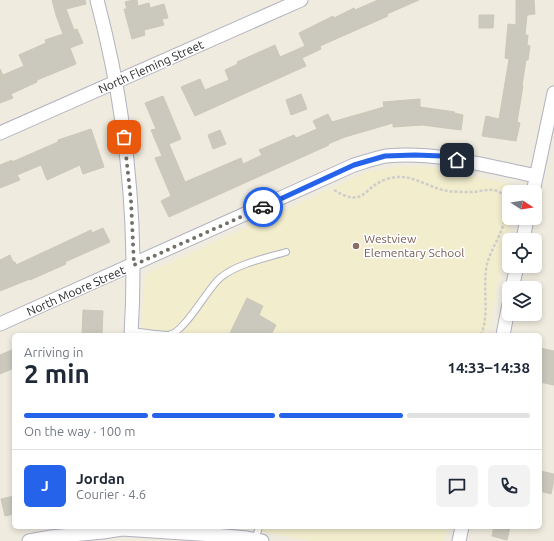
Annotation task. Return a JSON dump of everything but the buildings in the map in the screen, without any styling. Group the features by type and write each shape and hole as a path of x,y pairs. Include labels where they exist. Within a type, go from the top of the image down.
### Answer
{"street":[{"path":"97,0 116,82 123,121 131,201 134,265 131,333"},
{"name":"North Fleming Street","path":"0,133 301,0"},
{"path":"534,185 554,93"},
{"name":"North Moore Street","path":"0,324 354,165 385,156 442,156 536,176"},
{"path":"502,333 505,321"},
{"path":"29,541 52,537 102,533 122,529 258,536"},
{"path":"459,541 462,529"}],"lane":[{"path":"175,333 182,327 204,296 221,277 244,264 286,252"}],"path":[{"path":"334,190 342,195 353,198 360,197 377,184 387,179 406,177 435,188 449,191 466,192 495,190 502,194"},
{"path":"481,333 485,318 486,268 503,225"}],"shaded area":[{"name":"Westview Elementary School","path":"425,166 511,184 502,185 502,225 511,225 509,233 502,233 502,265 487,333 141,333 145,274 367,172 395,167"},
{"path":"247,529 447,529 444,541 311,541"}],"way so far":[{"path":"124,137 131,201 134,265 263,207"}],"place":[{"name":"Westview Elementary School","path":"356,246"}],"route":[{"path":"263,207 354,165 385,156 442,156 457,160"}]}
